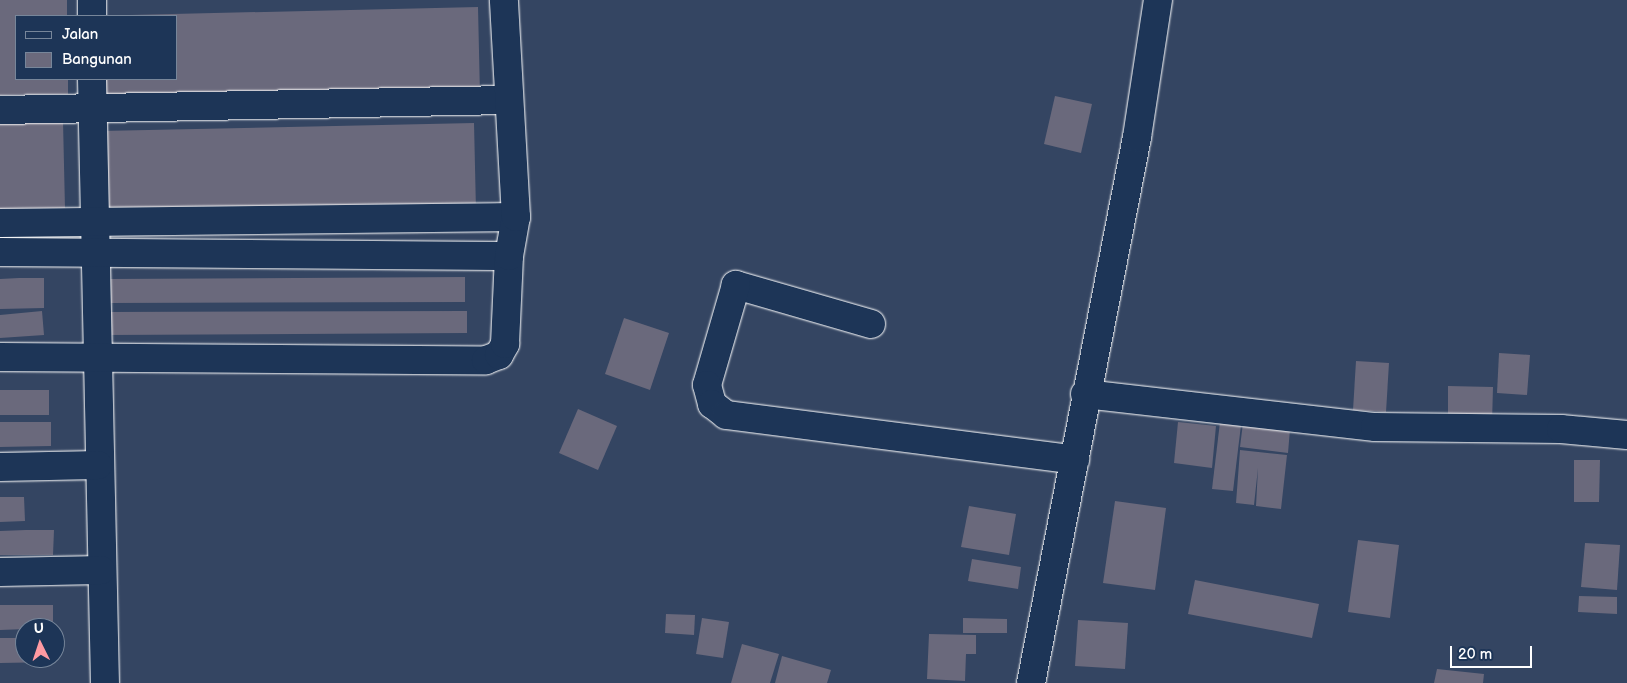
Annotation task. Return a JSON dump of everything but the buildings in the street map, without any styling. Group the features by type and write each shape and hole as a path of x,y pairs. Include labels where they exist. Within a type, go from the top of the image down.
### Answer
{"street":[{"path":"92,15 92,0 107,0"},
{"path":"0,357 98,356 486,360 499,355 505,344 509,256 516,217 507,100 504,0"},
{"path":"1031,683 1075,460 1085,394 1137,137 1158,0"},
{"path":"92,80 93,224 97,251 98,465 105,683"},
{"path":"0,110 507,100"},
{"path":"0,223 93,224 516,217"},
{"path":"0,252 97,251 509,256"},
{"path":"871,324 736,285 707,385 712,404 736,416 1075,460"},
{"path":"1085,394 1375,427 1561,429 1627,435"},
{"path":"0,467 98,465"},
{"path":"0,572 101,570"}]}
